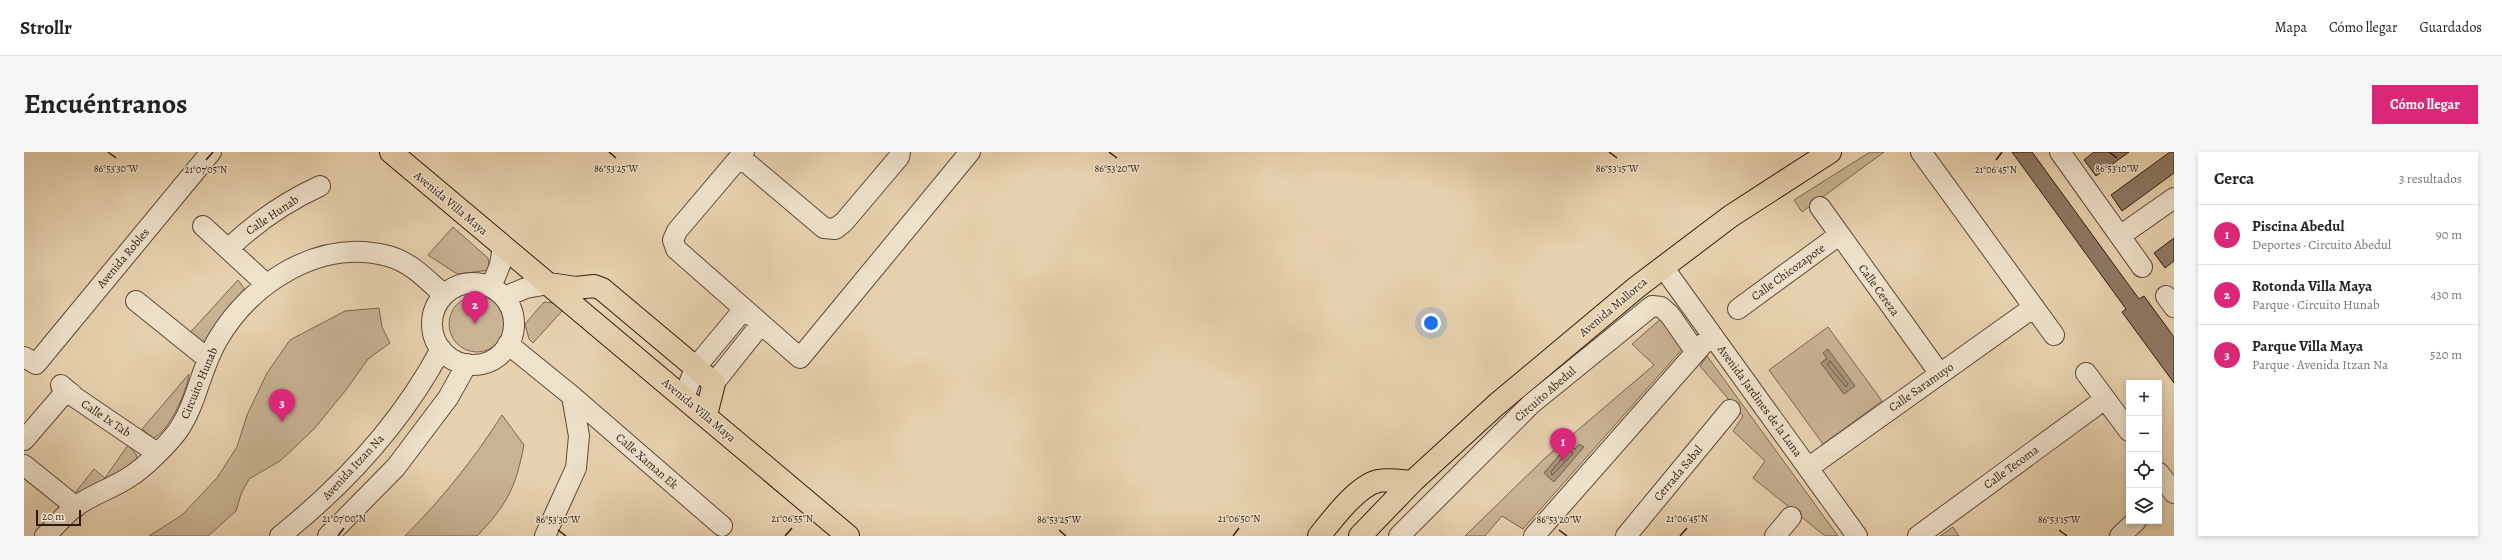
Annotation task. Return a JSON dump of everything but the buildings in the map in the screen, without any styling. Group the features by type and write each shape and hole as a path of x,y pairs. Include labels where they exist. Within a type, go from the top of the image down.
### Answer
{"main road":[{"name":"Avenida Villa Maya","path":"391,152 706,415 848,536"},
{"name":"Avenida Mallorca","path":"1360,536 1412,482 1496,405 1663,267 1731,216 1830,152"},
{"path":"549,284 576,288 594,286 602,289 714,383 706,415"},
{"path":"1319,536 1365,487 1377,481 1389,480 1412,482"}],"street":[{"name":"Avenida Robles","path":"30,361 211,152"},
{"path":"900,152 894,163 844,222 835,229 824,228 742,154 676,231 673,240 676,248 800,358 970,152"},
{"path":"1921,152 2054,335"},
{"path":"2060,152 2142,267"},
{"name":"Calle Hunab","path":"228,249 252,225 287,201 320,186"},
{"path":"2120,236 2174,198"},
{"name":"Calle Cereza","path":"1820,206 1839,235 1940,374"},
{"path":"203,226 266,284"},
{"name":"Calle Chicozapote","path":"1738,309 1839,235"},
{"path":"498,292 503,246"},
{"name":"Circuito Hunab","path":"45,536 76,507 132,476 176,433 193,404 208,359 230,320 266,284 309,261 339,252 362,251 388,256 412,267 444,295"},
{"name":"Avenida Jardines de la Luna","path":"1663,267 1857,536"},
{"path":"466,283 479,283 498,292 511,308 514,320 513,332 508,344 501,354 490,361 479,364 467,364 448,356 441,349 435,339 432,327 435,310 444,295 454,288 466,283"},
{"path":"498,292 549,284"},
{"path":"136,301 208,359"},
{"name":"Circuito Abedul","path":"1400,536 1531,404 1652,306 1661,307 1670,315 1695,351"},
{"name":"Calle Saramuyo","path":"1808,468 2034,307"},
{"path":"684,397 695,368 744,309"},
{"path":"714,383 761,324"},
{"path":"1534,536 1695,351 1713,335"},
{"path":"508,344 572,396 579,436 576,468 550,534"},
{"name":"Avenida Itzan Na","path":"280,536 313,510 374,447 424,380 441,349"},
{"path":"328,536 396,467 448,398 467,364"},
{"path":"2086,373 2126,427"},
{"name":"Calle Ix Tab","path":"24,440 61,397 66,389 157,452"},
{"name":"Calle Xaman Ek","path":"572,396 722,526"},
{"name":"Calle Tecoma","path":"1918,536 2105,399"},
{"name":"Cerrada Sabal","path":"1626,536 1730,410"},
{"path":"24,464 76,507"},
{"path":"2162,480 2168,494"},
{"path":"1775,536 1791,517"},
{"path":"2120,536 2133,524"}],"shaded area":[{"path":"1870,152 1884,152 1802,212 1794,200"},
{"path":"453,227 488,258 490,270 457,274 428,255"},
{"path":"238,280 244,288 244,294 201,347 187,336"},
{"path":"471,296 483,296 493,300 501,308 505,318 505,330 501,340 493,348 483,352 471,352 461,348 453,340 449,330 449,318 453,308 461,300"},
{"path":"544,302 554,303 563,310 533,343 529,339 525,324"},
{"path":"379,308 382,327 390,343 368,359 346,390 314,429 280,461 249,479 241,494 236,511 208,536 149,536 182,515 217,478 237,447 247,415 267,373 290,340 345,311"},
{"path":"1664,316 1684,347 1523,529 1502,516 1485,536 1465,536 1545,458 1654,365 1632,344","holes":["1569,444 1575,449 1554,482 1544,473"]},
{"path":"1828,327 1882,401 1823,444 1769,370","holes":["1827,358 1844,394 1821,363"]},
{"path":"1707,356 1838,536 1825,536 1753,478 1765,461 1733,431 1743,416 1700,366"},
{"path":"189,374 185,390 171,420 159,434 153,438 142,429"},
{"path":"502,415 524,445 514,484 496,515 477,536 405,536 432,508 457,478"},
{"path":"128,445 136,454 138,463 71,498 94,469 105,478"},
{"path":"1953,527 1959,536 1940,536"}],"water":[{"path":"1828,349 1855,386 1844,394 1821,363 1827,359 1823,353"},
{"path":"1569,444 1575,449 1579,444 1584,447 1554,482 1544,473"}],"place":[{"name":"Rotonda Villa Maya","path":"475,324"},
{"name":"Parque Villa Maya","path":"282,422"},
{"name":"Piscina Abedul","path":"1563,461"}]}
